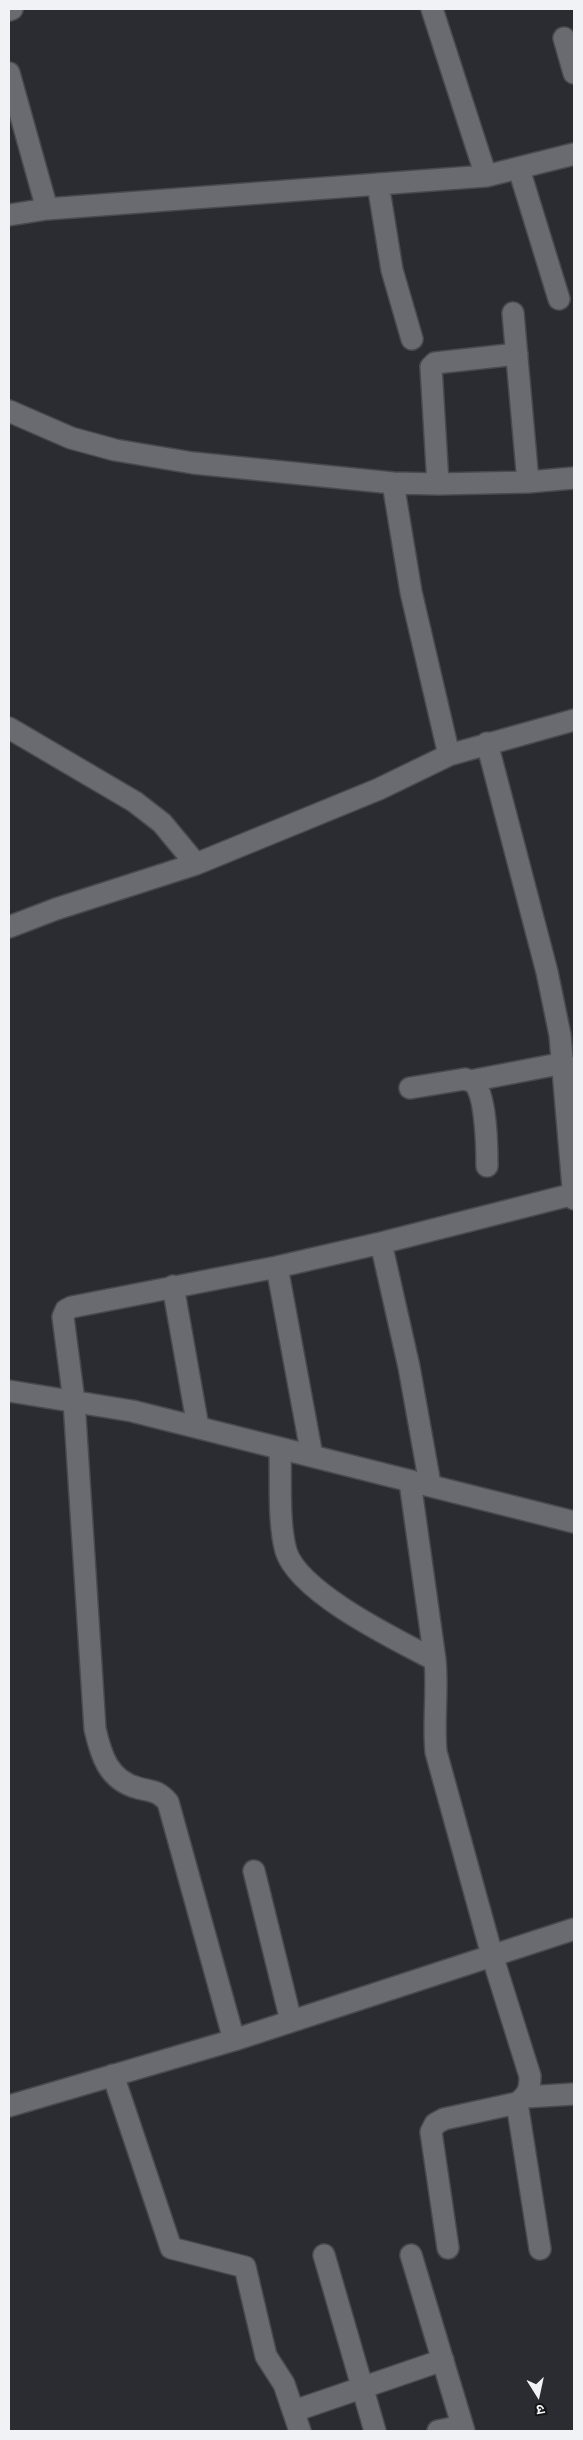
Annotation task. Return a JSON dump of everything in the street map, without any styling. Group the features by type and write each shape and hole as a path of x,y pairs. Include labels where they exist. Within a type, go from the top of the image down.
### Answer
{"street":[{"path":"432,9 486,176"},
{"path":"564,38 574,73"},
{"path":"9,73 47,209"},
{"path":"9,215 47,209 486,176 574,154"},
{"path":"519,169 559,299"},
{"path":"378,184 392,270 412,339"},
{"path":"513,313 528,482"},
{"path":"438,484 430,366 435,363 516,354"},
{"path":"9,411 71,438 114,450 193,463 393,483 528,482 574,478"},
{"path":"393,483 411,592 449,755"},
{"path":"9,927 56,909 196,864 402,779 449,755 574,720"},
{"path":"9,728 135,802 162,824 196,864"},
{"path":"234,2040 168,1802 158,1792 136,1788 119,1779 102,1758 95,1729 74,1401 63,1330 63,1317 66,1310 72,1307 277,1267 381,1243 574,1189 560,1035 547,972 487,743"},
{"path":"470,1081 564,1063"},
{"path":"410,1088 465,1079 474,1082 478,1089 485,1122 486,1166"},
{"path":"381,1243 409,1367 437,1687 434,1730 436,1752 492,1955 530,2076 530,2088 521,2100 540,2249"},
{"path":"277,1267 312,1456"},
{"path":"173,1286 198,1428"},
{"path":"9,1391 132,1411 574,1522"},
{"path":"280,1448 283,1535 286,1552 294,1566 319,1591 346,1611 435,1660"},
{"path":"254,1871 291,2021"},
{"path":"9,2106 234,2040 574,1929"},
{"path":"113,2075 171,2248 245,2267 266,2356 284,2384 300,2431"},
{"path":"448,2248 431,2132 435,2124 444,2118 521,2100 574,2094"},
{"path":"411,2254 463,2428 438,2431"},
{"path":"324,2255 375,2431"},
{"path":"294,2411 442,2360"}]}
